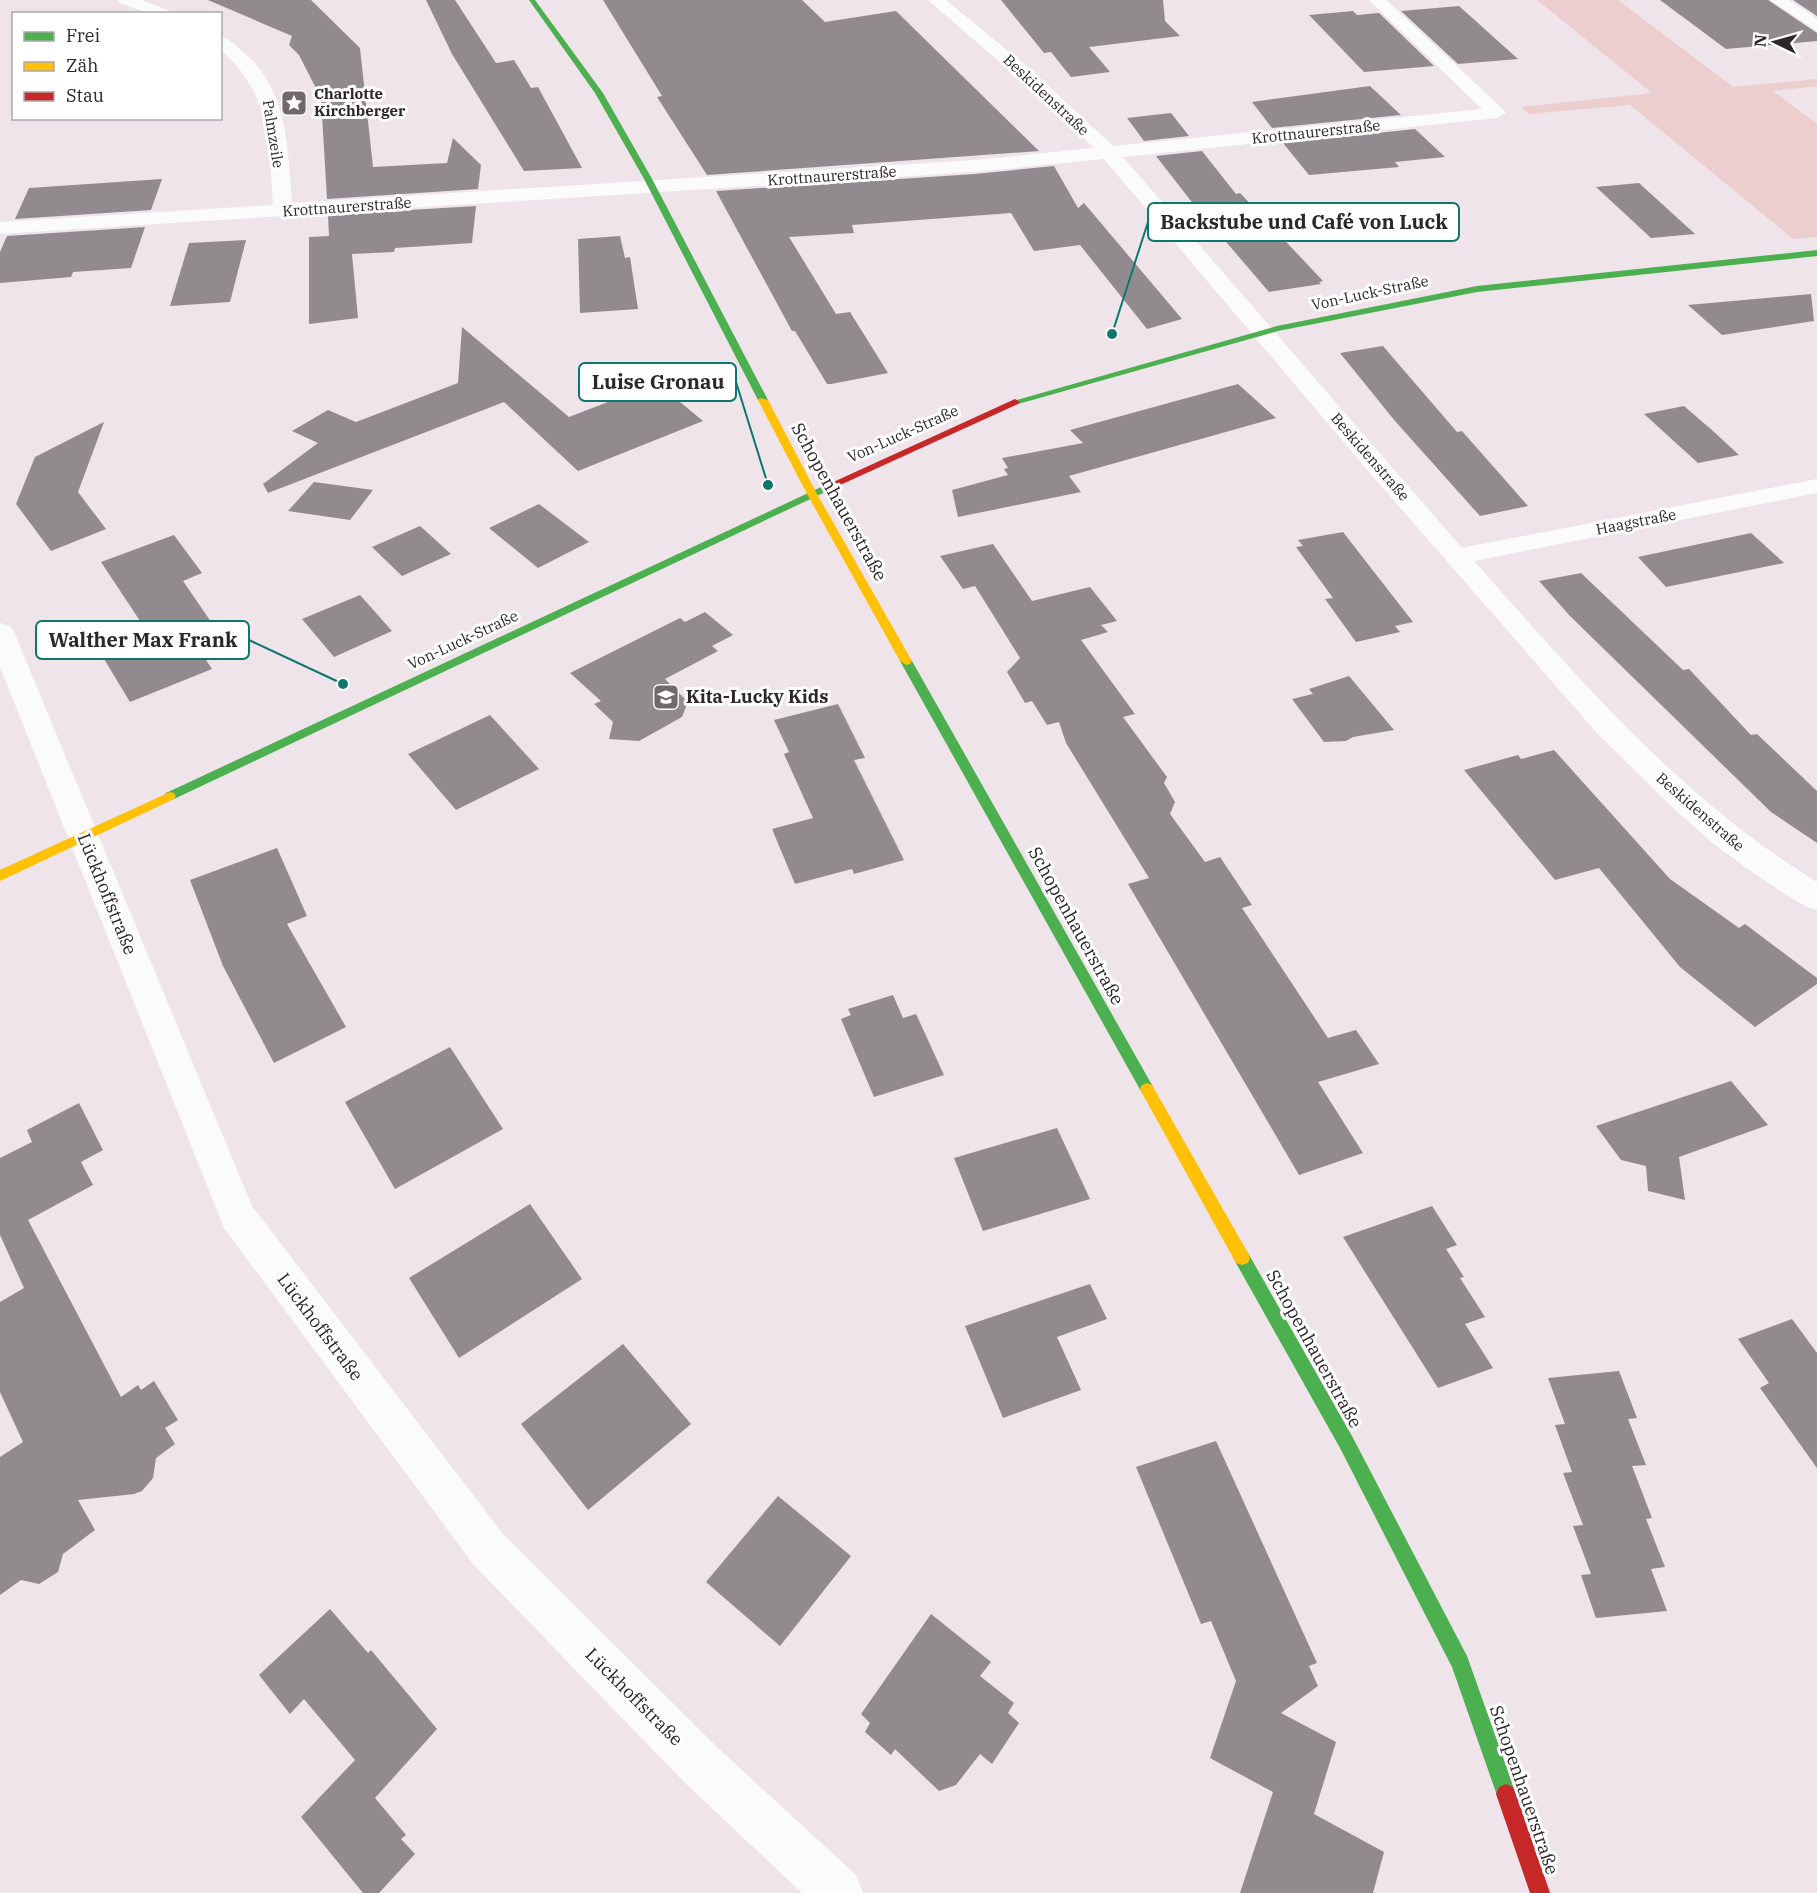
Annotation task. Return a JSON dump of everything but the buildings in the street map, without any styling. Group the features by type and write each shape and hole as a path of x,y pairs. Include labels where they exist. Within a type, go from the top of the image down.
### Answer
{"street":[{"path":"126,0 163,12"},
{"name":"Schopenhauerstraße","path":"532,0 599,93 652,187 812,494 1346,1442 1460,1664 1540,1893"},
{"name":"Beskidenstraße","path":"936,0 998,50 1110,154 1262,333 1568,685 1666,785 1722,834 1767,868 1817,898"},
{"name":"Krottnaurerstraße","path":"0,228 975,166 1497,113 1377,0"},
{"path":"1778,0 1817,26"},
{"name":"Palmzeile","path":"222,43 245,60 264,84 271,104 283,211"},
{"name":"Von-Luck-Straße","path":"0,876 812,494 1025,397 1262,333 1477,289 1817,253"},
{"name":"Haagstraße","path":"1456,557 1817,486"},
{"name":"Lückhoffstraße","path":"0,632 237,1216 488,1549 701,1765 838,1893"}],"shaded area":[{"path":"1537,0 1618,0 1733,87 1817,79 1817,86 1773,91 1817,124 1817,237 1793,239 1630,105 1529,114 1521,107 1652,93"}],"traffic: fast":[{"path":"532,0 599,93 647,177 763,400"},
{"path":"1015,402 1277,329 1477,289 1817,253"},
{"path":"170,796 834,484"},
{"path":"906,661 1147,1089"},
{"path":"1242,1258 1346,1442 1460,1663 1506,1794"}],"traffic: slow":[{"path":"763,400 812,494 906,661"},
{"path":"0,876 170,796"},
{"path":"1147,1089 1242,1258"}],"traffic: jam":[{"path":"834,484 1015,402"},
{"path":"1506,1794 1540,1893"}],"place":[{"name":"Charlotte Kirchberger","path":"294,103"},
{"name":"Backstube und Café von Luck","path":"1112,334"},
{"name":"Luise Gronau","path":"768,485"},
{"name":"Walther Max Frank","path":"343,684"},
{"name":"Kita-Lucky Kids","path":"666,697"}]}
